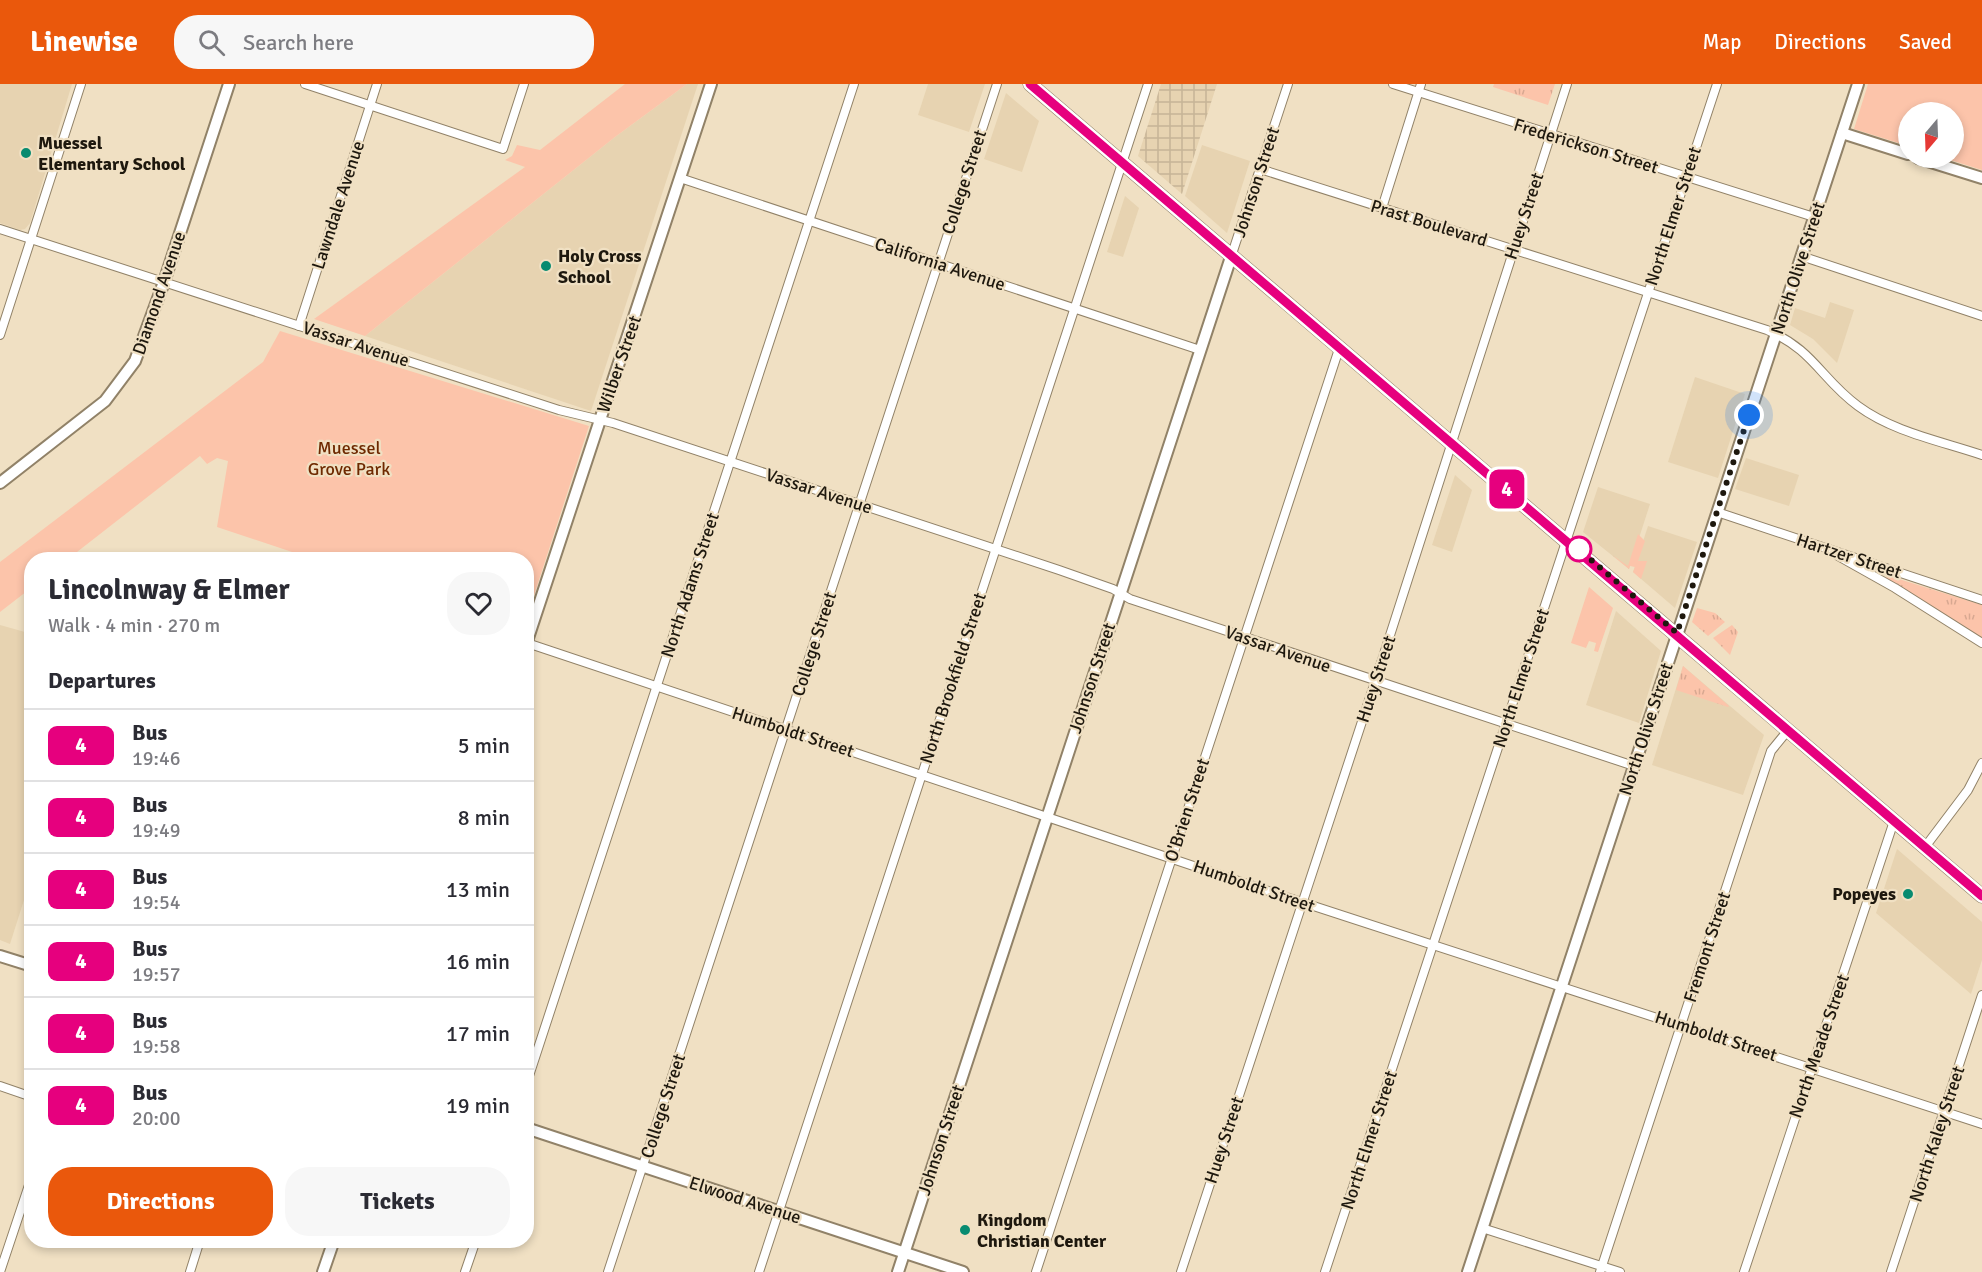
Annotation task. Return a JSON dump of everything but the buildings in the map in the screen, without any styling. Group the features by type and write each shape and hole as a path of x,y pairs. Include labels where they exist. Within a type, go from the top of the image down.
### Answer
{"main road":[{"path":"1030,84 1451,444 1567,539 1982,896"}],"street":[{"path":"0,335 81,84"},
{"name":"Diamond Avenue","path":"3,478 99,407 116,390 140,352 229,84"},
{"path":"305,84 503,149 524,84"},
{"name":"Lawndale Avenue","path":"298,326 377,84"},
{"name":"Wilber Street","path":"534,623 711,84"},
{"name":"North Adams Street","path":"534,1061 854,84"},
{"name":"College Street","path":"608,1272 997,84"},
{"name":"North Brookfield Street","path":"759,1272 1148,84"},
{"name":"Johnson Street","path":"898,1272 1288,84"},
{"name":"Frederickson Street","path":"1393,84 1420,88 1550,135 1815,217"},
{"name":"Huey Street","path":"1180,1272 1375,682 1567,84"},
{"name":"North Elmer Street","path":"1325,1272 1717,84"},
{"name":"North Olive Street","path":"1468,1272 1858,84"},
{"path":"1382,208 1420,88"},
{"path":"1842,133 1898,151"},
{"path":"1950,168 1982,178"},
{"name":"Prast Boulevard","path":"1260,169 1648,291 1776,334 1809,355 1844,394 1872,415 1982,455"},
{"name":"California Avenue","path":"680,178 1200,350"},
{"name":"Vassar Avenue","path":"0,229 549,407 731,462 995,549 1120,593 1130,599 1375,682 1634,766"},
{"path":"1801,256 1982,316"},
{"name":"O'Brien Street","path":"1036,1272 1339,349"},
{"name":"Hartzer Street","path":"1717,513 1982,600"},
{"path":"1821,547 1904,593 1982,643"},
{"name":"Humboldt Street","path":"534,646 1302,902 1982,1124"},
{"name":"Fremont Street","path":"1601,1269 1771,752 1789,729"},
{"path":"1925,847 1968,790 1982,763"},
{"name":"North Meade Street","path":"1744,1272 1894,820"},
{"path":"0,956 24,964"},
{"name":"North Kaley Street","path":"1891,1272 1982,995"},
{"path":"0,1086 24,1094"},
{"name":"Elwood Avenue","path":"534,1131 963,1272"},
{"path":"0,1272 24,1200"},
{"path":"1482,1228 1601,1269 1620,1272"},
{"path":"190,1272 198,1248"},
{"path":"323,1272 331,1248"},
{"path":"465,1272 473,1248"}],"shaded area":[{"name":"Muessel Elementary School","path":"0,84 72,84 30,223 25,229 20,230 0,223"},
{"name":"Holy Cross School","path":"687,84 698,84 591,411 365,336 615,137"},
{"path":"928,84 985,84 969,132 918,115"},
{"path":"1161,84 1217,84 1182,194 1138,156"},
{"path":"1006,93 1039,121 1022,172 984,159"},
{"path":"1202,145 1250,161 1227,233 1185,196"},
{"path":"1125,196 1139,208 1123,257 1107,252"},
{"path":"1830,302 1854,310 1837,363 1813,339 1790,325 1795,308 1825,318"},
{"path":"1695,377 1745,394 1718,478 1668,462"},
{"path":"1746,458 1799,475 1789,506 1735,489"},
{"path":"1455,475 1472,490 1452,552 1432,545"},
{"path":"1598,487 1650,504 1629,569 1583,532"},
{"path":"1648,526 1697,542 1675,608 1633,572"},
{"path":"1616,611 1661,651 1639,723 1586,705"},
{"path":"0,625 24,632 24,900 10,944 0,940"},
{"path":"1683,666 1764,735 1743,795 1652,765"},
{"path":"1897,849 1982,922 1982,960 1971,994 1876,913"}],"green space":[{"path":"625,84 687,84 615,137 365,336 314,319 525,167 505,160 512,156 517,145 540,150"},
{"path":"1494,84 1555,84 1548,105 1493,87"},
{"path":"1868,84 1982,84 1982,170 1964,164 1964,102 1898,102 1898,143 1854,129"},
{"name":"Muessel Grove Park","path":"280,331 589,426 534,595 534,552 292,552 217,527 228,461 217,458 207,464 200,456 77,552 24,552 24,593 0,612 0,562 263,362"},
{"path":"1638,534 1645,541 1638,561 1647,561 1641,579 1633,572 1635,567 1630,566 1629,569 1612,555 1628,566"},
{"path":"1886,575 1982,605 1982,640 1887,581"},
{"path":"1589,587 1613,608 1598,652 1594,651 1596,643 1589,641 1586,648 1571,643"},
{"path":"1697,608 1715,613 1725,622 1708,636 1692,622"},
{"path":"1732,625 1738,632 1730,655 1713,638"},
{"path":"1683,666 1729,706 1676,690"}],"bus line":[{"name":"4","path":"1030,84 1451,444 1609,575 1982,896"}],"place":[{"name":"Muessel Elementary School","path":"26,153"},
{"name":"Holy Cross School","path":"546,266"},
{"name":"Popeyes","path":"1908,894"},
{"name":"Kingdom Christian Center","path":"965,1230"}],"route":[{"path":"1579,549 1577,548 1677,633 1749,415"}]}
